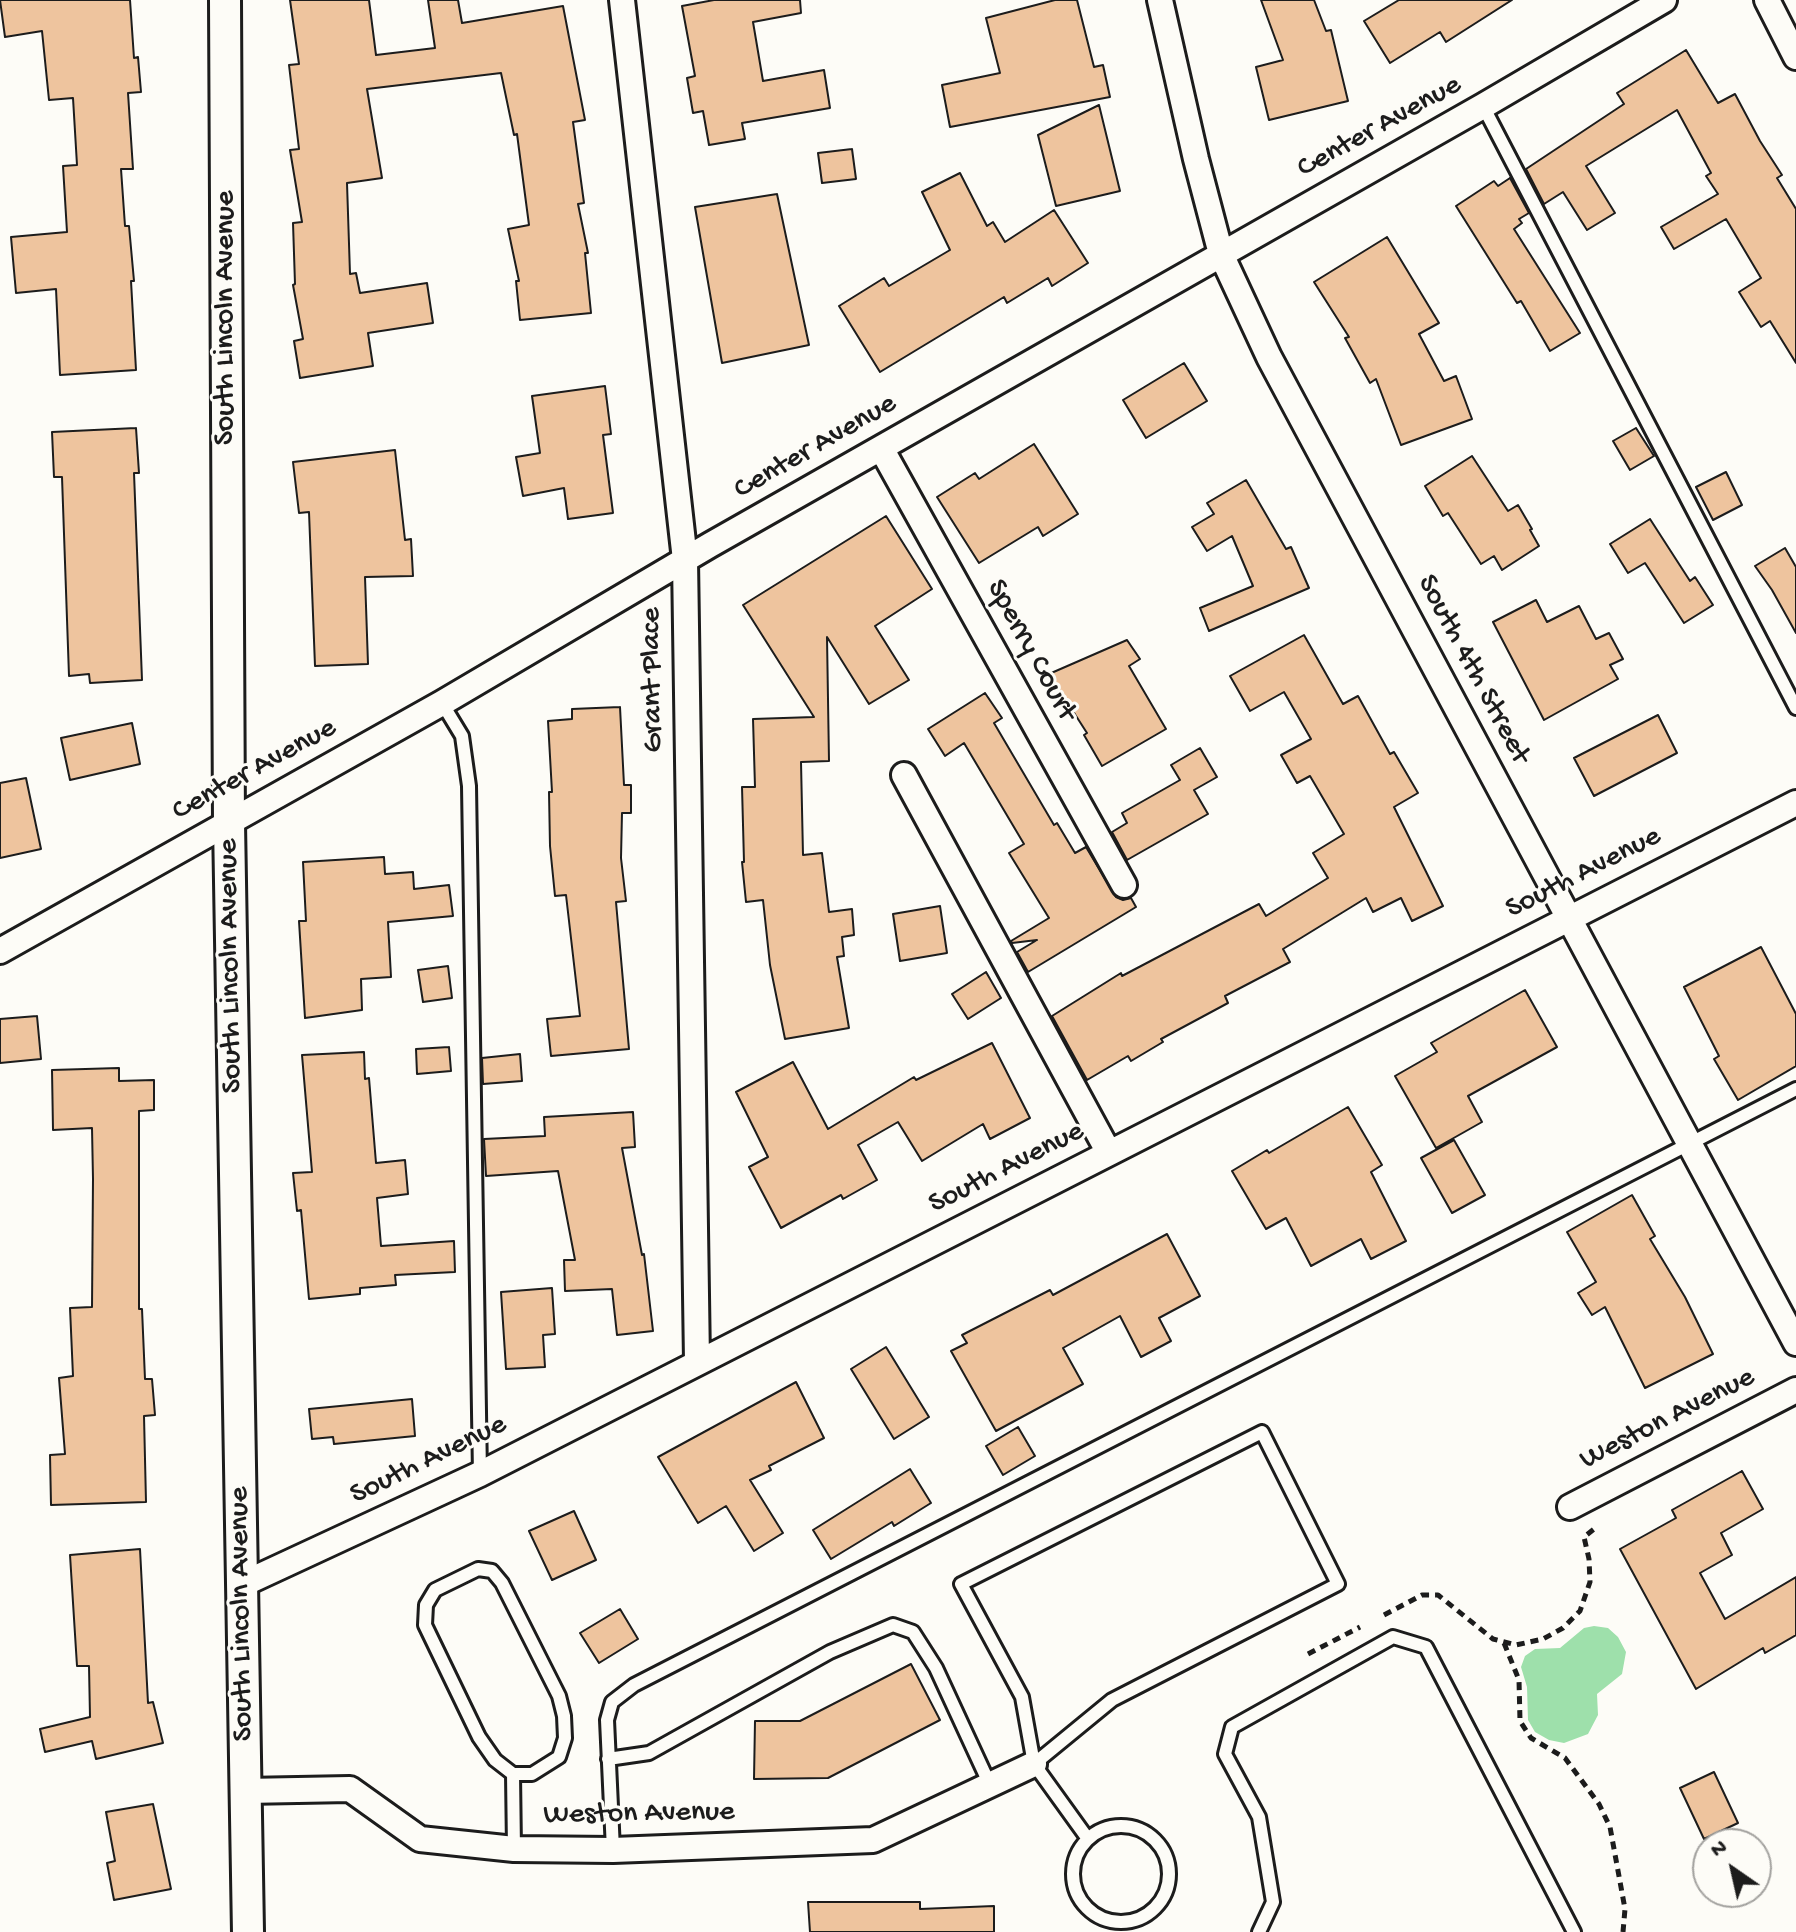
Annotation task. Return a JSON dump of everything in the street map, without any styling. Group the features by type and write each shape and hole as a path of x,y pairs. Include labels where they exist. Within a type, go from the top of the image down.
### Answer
{"street":[{"name":"South Lincoln Avenue","path":"225,0 229,823 248,1932"},
{"name":"Grant Place","path":"622,0 685,560 697,1361"},
{"name":"South 4th Street","path":"1160,0 1221,254 1269,357 1796,1343"},
{"name":"Center Avenue","path":"0,951 442,703 685,560 1664,0"},
{"path":"1767,0 1796,57"},
{"name":"Sperry Court","path":"881,448 1124,885"},
{"path":"904,775 1109,1153"},
{"name":"South Avenue","path":"243,1584 480,1474 1796,803"},
{"name":"Weston Avenue","path":"1570,1507 1796,1390"},
{"name":"Weston Avenue","path":"245,1791 350,1789 420,1839 514,1849 613,1850 873,1840 1034,1764"}],"lane":[{"path":"1483,106 1796,708"},
{"path":"442,703 462,736 469,786 480,1474"},
{"path":"613,1850 607,1720 612,1702 634,1685 1796,1089"},
{"path":"1034,1764 1112,1700 1338,1584 1262,1432 961,1584 1022,1697 1034,1764 1088,1839"},
{"path":"478,1569 492,1571 502,1583 559,1696 564,1716 565,1738 559,1757 532,1774 513,1774 495,1760 479,1737 425,1625 426,1605 435,1590 478,1569"},
{"path":"608,1759 649,1753 830,1652 893,1625 913,1632 936,1668 990,1785"},
{"path":"1259,1932 1273,1902 1259,1817 1225,1754 1232,1727 1393,1637 1426,1647 1574,1932"},
{"path":"513,1774 514,1849"},
{"path":"1114,1826 1143,1831 1155,1840 1164,1853 1168,1867 1168,1882 1163,1896 1153,1909 1123,1927 1091,1912 1080,1900 1074,1885 1073,1868 1078,1852 1088,1839 1114,1826"}],"path":[{"path":"1308,1654 1422,1595 1438,1595 1493,1639 1516,1645 1543,1639 1563,1628 1580,1611 1590,1582 1584,1537 1600,1524"},
{"path":"1504,1642 1519,1680 1520,1721 1531,1738 1565,1758 1599,1804 1610,1827 1625,1909 1623,1932"}],"green space":[{"path":"1584,1628 1608,1628 1618,1637 1626,1652 1622,1674 1597,1694 1598,1715 1588,1734 1564,1743 1549,1740 1535,1732 1528,1720 1527,1687 1521,1667 1525,1656 1535,1649 1560,1648"}],"building":[{"path":"0,0 130,0 134,58 138,57 141,92 128,93 133,169 121,169 125,226 129,226 134,281 131,281 136,370 60,375 56,289 16,293 11,237 67,232 63,166 77,165 73,98 49,100 42,31 5,37"},
{"path":"290,0 369,0 376,55 435,48 428,0 458,0 462,23 563,6 585,120 573,122 584,203 578,204 588,253 585,253 591,313 520,320 516,281 519,281 508,229 529,225 517,134 514,135 501,73 367,89 382,178 347,183 350,274 356,273 360,293 427,283 433,323 368,333 373,366 300,378 294,341 303,339 293,285 293,223 302,222 290,150 299,149 289,65 299,64"},
{"path":"714,0 800,0 801,13 753,22 763,81 824,70 830,108 742,123 745,139 709,145 703,111 693,113 687,78 695,76 682,6"},
{"path":"1055,0 1077,0 1094,67 1103,65 1110,97 950,127 942,85 1000,73 986,18"},
{"path":"1261,0 1314,0 1326,31 1331,30 1348,101 1269,120 1256,67 1283,60"},
{"path":"1399,0 1512,0 1446,42 1440,32 1390,63 1364,21"},
{"path":"1686,50 1718,103 1735,94 1782,175 1777,178 1796,209 1796,363 1770,321 1761,327 1739,292 1761,278 1726,219 1674,249 1661,227 1718,194 1706,176 1711,173 1677,110 1586,166 1615,213 1587,230 1563,192 1544,204 1526,169 1624,104 1617,93"},
{"path":"1099,105 1120,191 1056,206 1038,135"},
{"path":"852,149 856,179 822,183 818,153"},
{"path":"960,173 987,226 993,222 1005,242 1054,210 1088,263 1052,286 1048,278 1007,303 1004,297 880,372 839,306 884,278 889,286 950,250 922,192"},
{"path":"1510,178 1529,213 1519,219 1522,223 1514,229 1580,333 1550,351 1521,301 1517,303 1456,206 1494,181 1498,186"},
{"path":"777,194 809,345 722,363 695,207"},
{"path":"1387,237 1439,323 1419,334 1444,381 1456,376 1472,419 1401,445 1376,379 1370,383 1345,338 1349,337 1314,282"},
{"path":"1184,363 1207,401 1146,438 1123,400"},
{"path":"605,386 611,434 603,435 613,513 568,519 564,488 523,496 516,457 540,453 532,396"},
{"path":"136,428 139,473 134,473 142,680 90,683 89,674 69,676 62,477 54,477 52,432"},
{"path":"1636,428 1654,456 1630,470 1613,441"},
{"path":"1034,444 1078,514 1043,536 1038,527 979,563 937,497 975,473 979,479"},
{"path":"395,450 405,540 411,539 413,576 365,577 368,664 315,666 309,512 299,513 293,462"},
{"path":"1472,456 1508,511 1518,505 1539,546 1502,570 1494,556 1481,564 1448,513 1443,516 1425,486"},
{"path":"1726,472 1742,505 1713,520 1696,487"},
{"path":"1246,480 1286,549 1291,547 1309,588 1209,631 1200,608 1253,586 1232,536 1207,551 1192,527 1214,514 1207,503"},
{"path":"886,516 932,589 875,626 909,680 869,704 827,637 829,761 801,762 803,855 822,853 829,912 852,909 854,935 842,937 844,956 837,957 849,1028 785,1039 770,965 763,900 746,902 742,862 742,787 755,787 753,719 814,717 743,605"},
{"path":"1650,519 1690,581 1695,577 1713,605 1684,623 1645,563 1628,573 1610,544"},
{"path":"1785,548 1796,567 1796,633 1755,566"},
{"path":"1536,600 1547,622 1579,606 1596,639 1609,633 1623,659 1610,665 1618,679 1544,720 1493,622"},
{"path":"1304,635 1343,704 1358,696 1390,754 1394,752 1418,793 1394,807 1443,906 1412,921 1401,898 1373,912 1366,898 1283,949 1290,962 1225,996 1228,1003 1161,1039 1163,1042 1131,1061 1128,1056 1087,1080 1052,1016 1121,973 1122,976 1259,904 1266,916 1328,878 1313,853 1344,834 1310,776 1297,783 1281,755 1311,739 1284,692 1250,711 1230,676"},
{"path":"1127,640 1140,659 1129,666 1166,729 1102,766 1084,735 1087,733 1049,674"},
{"path":"985,693 1002,718 994,723 1054,825 1057,823 1075,853 1086,847 1116,897 1123,900 1131,898 1136,907 1028,972 1017,952 1037,940 1011,941 1049,918 1009,853 1024,844 964,743 945,756 928,729"},
{"path":"620,707 624,785 631,785 631,813 622,813 621,858 626,901 616,902 629,1049 551,1056 547,1019 580,1016 566,895 555,896 550,846 549,792 552,792 548,721 572,719 572,709"},
{"path":"1658,715 1677,753 1594,796 1574,758"},
{"path":"132,723 140,764 70,780 61,738"},
{"path":"1200,748 1217,777 1194,790 1208,814 1127,860 1112,832 1127,823 1122,813 1180,780 1171,765"},
{"path":"26,778 41,849 0,858 0,783"},
{"path":"384,857 385,874 413,872 414,889 449,885 453,916 388,922 391,977 361,979 362,1010 305,1018 299,921 306,921 303,862"},
{"path":"940,906 947,953 900,961 893,914"},
{"path":"1761,947 1796,1014 1796,1066 1738,1100 1714,1059 1719,1056 1684,987"},
{"path":"448,966 452,998 423,1002 418,970"},
{"path":"986,972 1001,998 968,1019 952,994"},
{"path":"1525,990 1557,1047 1468,1096 1482,1122 1436,1148 1395,1076 1437,1052 1431,1043"},
{"path":"37,1016 41,1059 0,1063 0,1019"},
{"path":"992,1043 1030,1118 990,1139 983,1124 922,1161 898,1122 858,1145 877,1180 843,1199 841,1195 781,1228 749,1167 768,1157 736,1092 793,1062 828,1129 914,1077 916,1080"},
{"path":"449,1047 451,1071 417,1074 416,1049"},
{"path":"364,1052 376,1163 405,1160 408,1194 377,1198 381,1246 454,1241 455,1272 395,1275 396,1285 360,1288 360,1294 309,1299 301,1210 297,1211 293,1173 312,1172 302,1055"},
{"path":"520,1054 522,1081 483,1084 482,1058"},
{"path":"119,1068 119,1081 154,1080 154,1110 139,1111 139,1309 142,1309 145,1379 152,1379 155,1415 144,1416 146,1502 51,1505 50,1455 65,1454 59,1378 73,1376 70,1308 92,1307 93,1179 92,1128 53,1130 52,1070"},
{"path":"1348,1107 1382,1165 1371,1172 1406,1241 1371,1259 1361,1239 1311,1266 1286,1218 1266,1229 1232,1171"},
{"path":"633,1112 635,1147 622,1148 644,1254 653,1331 617,1335 612,1289 565,1291 564,1260 575,1260 558,1171 486,1176 484,1139 545,1136 544,1117"},
{"path":"1454,1140 1485,1195 1452,1213 1421,1158"},
{"path":"1632,1195 1655,1236 1650,1239 1685,1297 1713,1354 1645,1388 1605,1307 1592,1315 1578,1293 1596,1282 1567,1232"},
{"path":"1167,1234 1200,1296 1159,1318 1171,1341 1141,1357 1120,1316 1063,1348 1083,1384 996,1431 951,1351 967,1343 962,1335 1050,1290 1053,1295"},
{"path":"552,1288 555,1334 543,1335 545,1367 506,1369 501,1292"},
{"path":"886,1347 929,1417 894,1439 851,1369"},
{"path":"796,1382 824,1438 769,1466 771,1470 750,1480 783,1533 754,1551 726,1506 698,1523 658,1457"},
{"path":"412,1399 415,1436 334,1444 333,1437 312,1439 309,1409"},
{"path":"1018,1427 1035,1456 1003,1475 986,1446"},
{"path":"910,1469 931,1503 894,1526 892,1522 831,1559 813,1530"},
{"path":"1742,1471 1763,1509 1721,1533 1732,1555 1700,1573 1725,1619 1796,1577 1796,1635 1765,1653 1763,1648 1696,1689 1620,1549 1676,1518 1672,1510"},
{"path":"574,1511 596,1560 552,1580 529,1531"},
{"path":"140,1549 148,1703 153,1702 163,1743 96,1759 92,1741 45,1752 40,1729 90,1717 89,1666 77,1666 70,1555"},
{"path":"620,1609 638,1639 599,1663 580,1633"},
{"path":"911,1664 940,1720 828,1778 754,1779 755,1721 800,1721"},
{"path":"1714,1772 1738,1823 1727,1828 1699,1828 1680,1788"},
{"path":"153,1804 171,1889 114,1900 107,1863 115,1861 106,1812"},
{"path":"808,1902 920,1902 920,1909 994,1906 994,1932 810,1932"}]}
